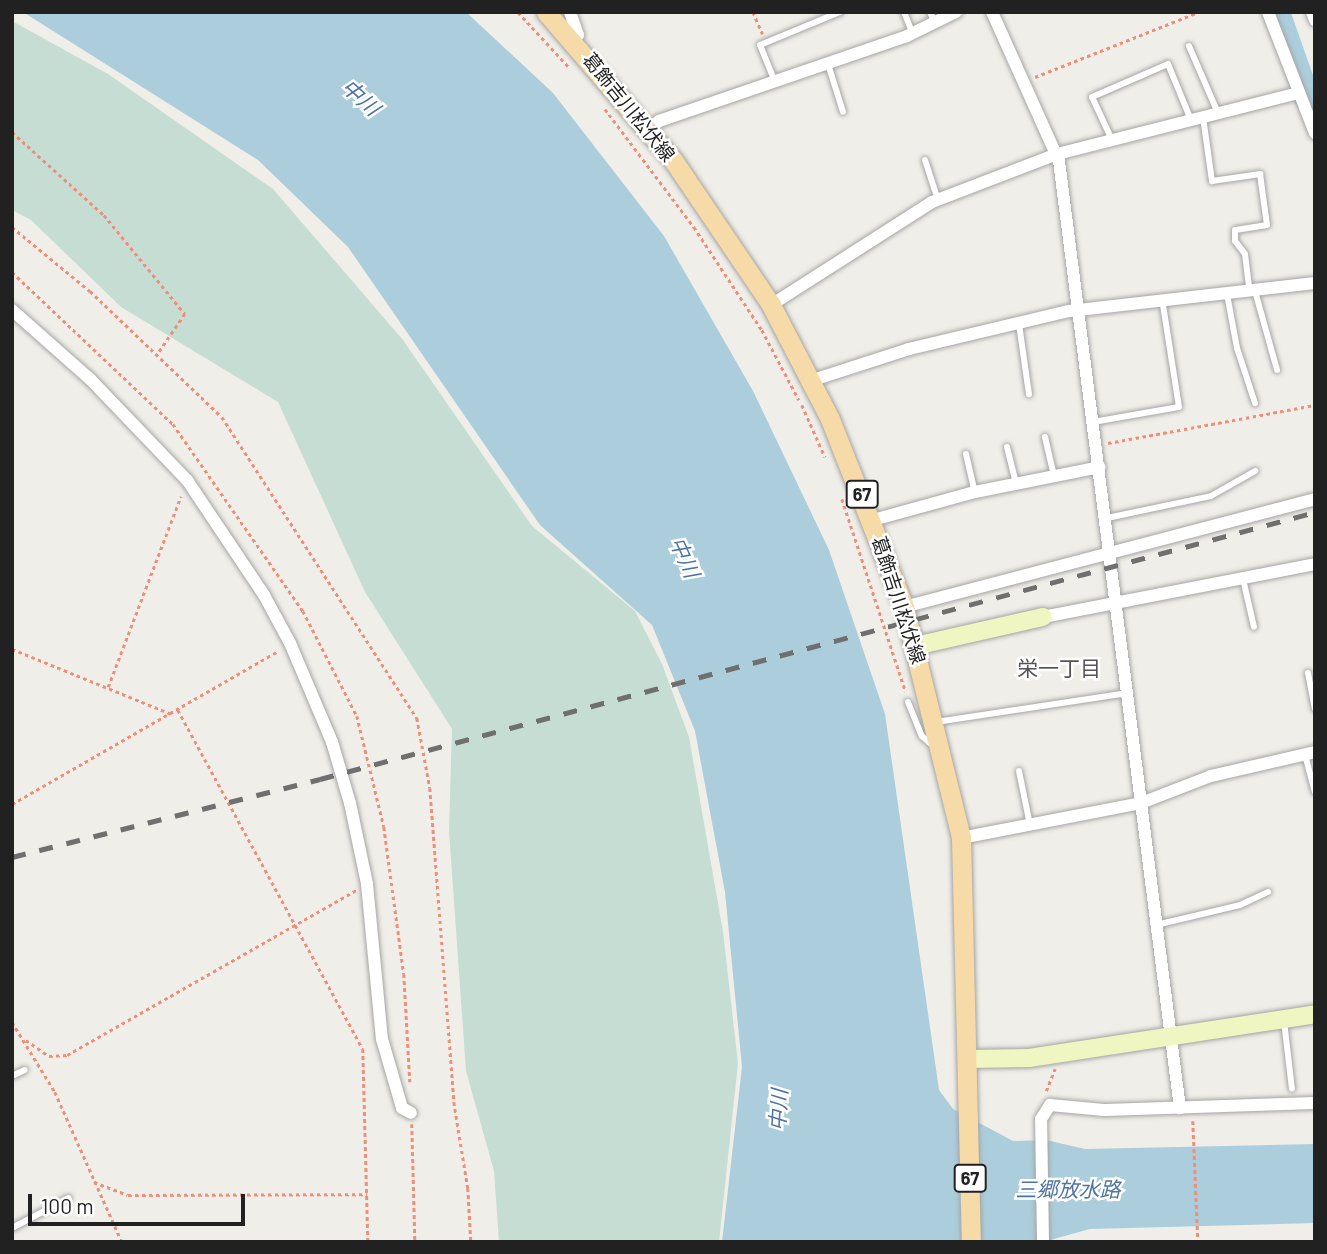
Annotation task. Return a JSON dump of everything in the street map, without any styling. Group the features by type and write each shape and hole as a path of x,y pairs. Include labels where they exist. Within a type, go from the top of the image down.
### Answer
{"main road":[{"name":"葛飾吉川松伏線","path":"546,12 574,40 648,129 771,305 813,380 873,520 904,607 936,722 961,838 971,1242"}],"street":[{"path":"570,12 578,35 574,40"},
{"path":"648,129 659,121 912,34 932,18 956,12"},
{"path":"992,12 1057,153 1107,518 1180,1108"},
{"path":"1268,12 1315,133"},
{"path":"1312,12 1315,20"},
{"path":"771,305 938,200 1057,153 1298,93"},
{"path":"813,380 1018,322 1079,309 1315,283"},
{"path":"12,310 90,379 187,480 264,595 290,643 332,742 367,884 382,1039 402,1108 411,1113"},
{"path":"873,520 975,492 1100,467"},
{"path":"904,607 1315,499"},
{"path":"915,646 1043,617 1315,564"},
{"path":"961,838 1141,803 1212,776 1310,753"},
{"path":"968,1059 1062,1053 1315,1014"},
{"path":"1043,1242 1041,1112 1050,1105 1104,1110 1315,1103"}],"lane":[{"path":"775,82 760,45 841,12"},
{"path":"904,12 912,34"},
{"path":"1189,46 1218,113"},
{"path":"828,64 843,112"},
{"path":"1112,139 1091,97 1168,64 1197,118 1212,181 1259,174 1267,225 1235,230 1235,241 1245,254 1252,289 1277,370"},
{"path":"925,160 938,200"},
{"path":"1226,292 1237,348 1255,403"},
{"path":"1094,422 1180,407 1162,299"},
{"path":"1018,322 1028,394"},
{"path":"1045,438 1054,475"},
{"path":"1007,447 1016,483"},
{"path":"967,454 975,492"},
{"path":"1107,518 1212,496 1255,471"},
{"path":"1243,579 1254,627"},
{"path":"1308,673 1315,708"},
{"path":"936,722 1128,693"},
{"path":"908,702 930,746 941,743"},
{"path":"1310,753 1315,792"},
{"path":"1020,771 1030,825"},
{"path":"1156,925 1240,905 1268,892"},
{"path":"1283,1020 1292,1089"},
{"path":"12,1076 24,1070"},
{"path":"12,1228 69,1198"}],"path":[{"path":"518,12 572,70"},
{"path":"753,12 767,43"},
{"path":"1023,82 1198,12"},
{"path":"598,99 694,227 762,330 827,461"},
{"path":"12,132 104,215 186,314 157,355"},
{"path":"12,227 157,355 222,417 418,718 430,788 454,1102 468,1188 471,1242"},
{"path":"12,272 173,424 303,611 357,716 384,827 404,974 410,1085"},
{"path":"1097,445 1315,404"},
{"path":"108,687 187,480"},
{"path":"841,498 878,599 908,702"},
{"path":"12,804 290,643"},
{"path":"12,649 171,714"},
{"path":"178,710 363,1049 368,1242"},
{"path":"26,1040 50,1056 66,1055 367,884"},
{"path":"12,1022 26,1040 55,1092 122,1242"},
{"path":"1048,1096 1045,1089 1062,1053"},
{"path":"411,1113 415,1242"},
{"path":"1193,1123 1198,1241"},
{"path":"94,1182 128,1195 367,1194"}],"green space":[{"path":"12,21 108,74 273,189 403,340 532,526 635,611 662,664 689,737 723,932 738,1063 719,1242 499,1242 494,1171 466,1071 449,831 452,729 365,592 278,402 121,307 31,220 12,210"}],"water":[{"path":"23,12 466,12 553,93 664,236 753,391 829,550 885,714 939,1090 953,1109 1013,1141 1046,1140 1085,1149 1315,1144 1315,1223 1090,1229 1050,1240 1016,1242 722,1242 742,1067 725,892 695,731 652,625 540,525 348,247 258,160"}],"waterway":[{"path":"1277,12 1308,100"}],"railway":[{"path":"12,857 320,779 1315,512"}],"district":[{"name":"栄一丁目","path":"1059,668"}],"water label":[{"name":"中川","path":"361,97"},
{"name":"中川","path":"685,557"},
{"name":"中川","path":"778,1110"},
{"name":"三郷放水路","path":"1068,1189"}]}
